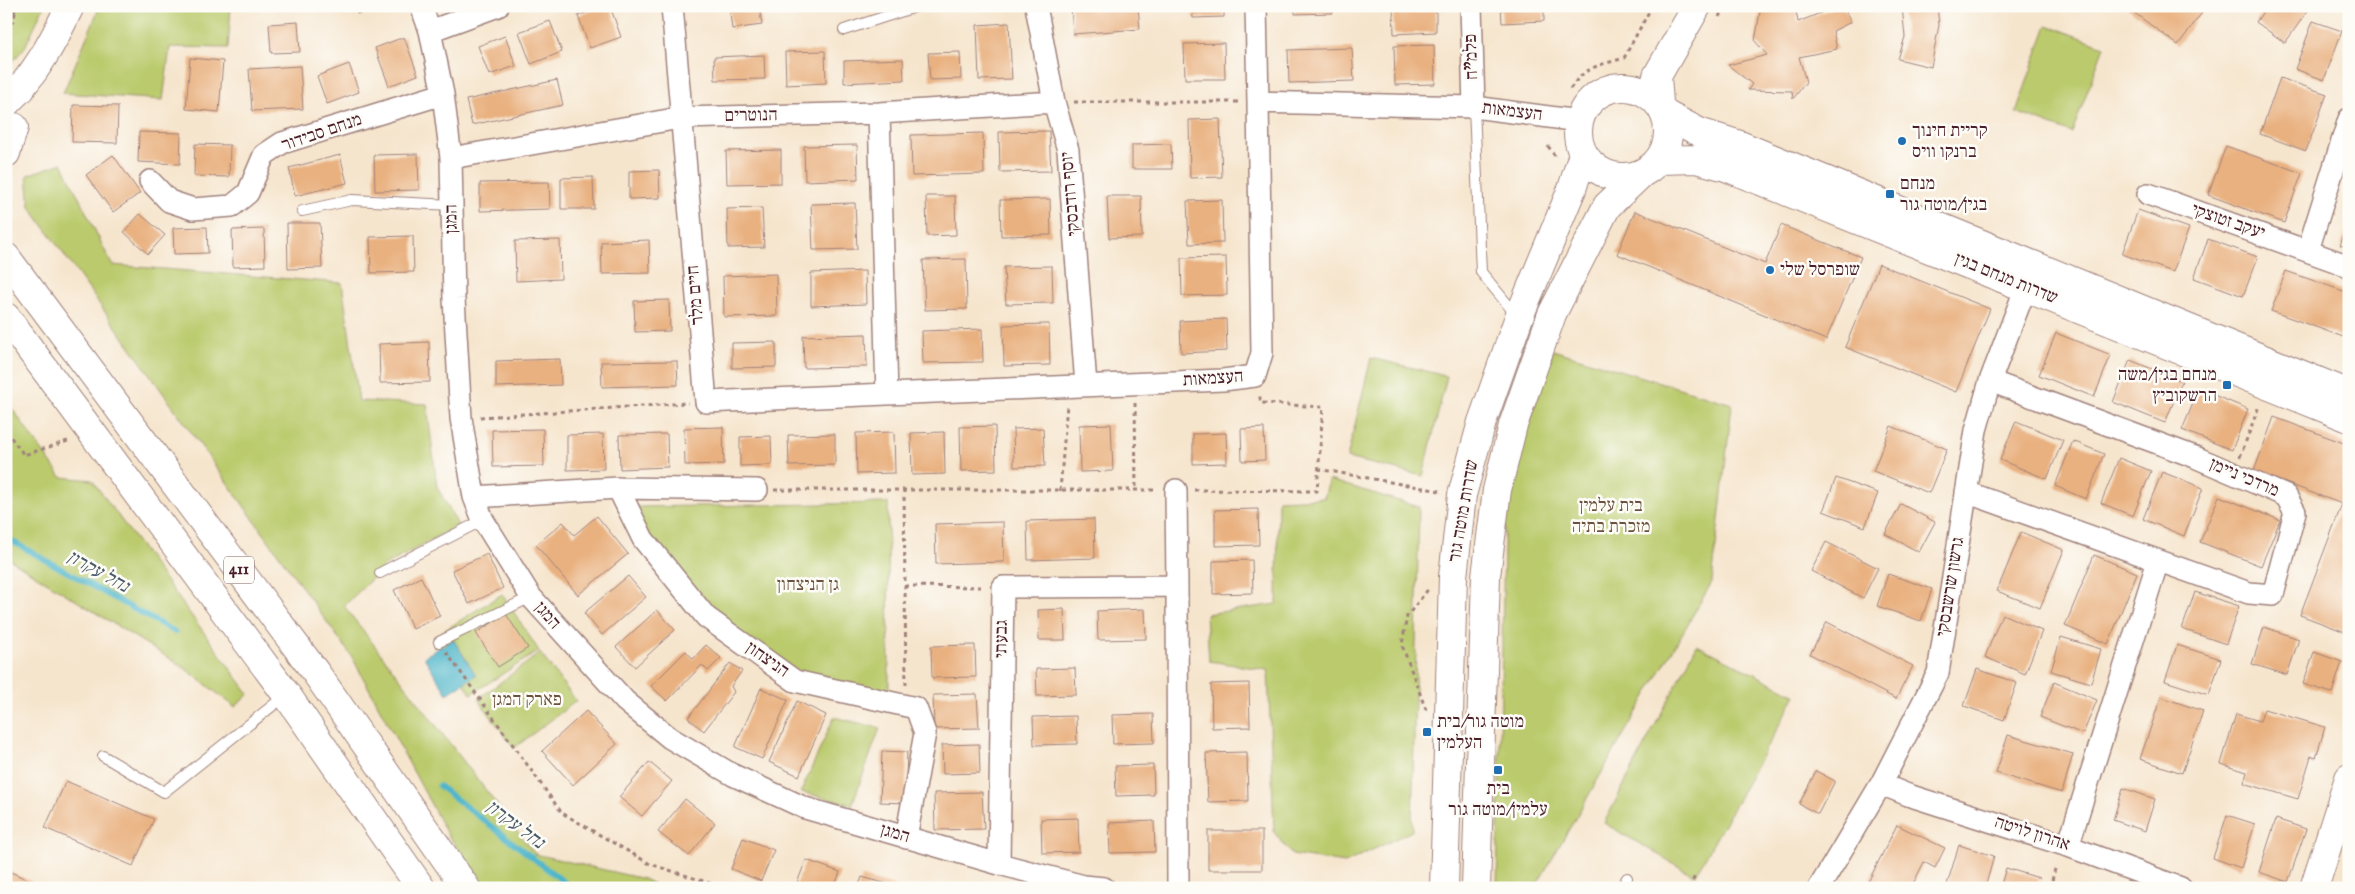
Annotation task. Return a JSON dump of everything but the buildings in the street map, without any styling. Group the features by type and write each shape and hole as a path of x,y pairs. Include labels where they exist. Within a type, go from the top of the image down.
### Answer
{"street":[{"path":"6,153 11,111 50,47 70,6"},
{"name":"המגן","path":"421,6 430,31 443,94 451,158 454,300 462,418 474,497 484,520 531,597 625,701 670,738 733,775 805,808 999,864 1084,886 1104,888"},
{"path":"430,31 498,6"},
{"name":"חיים מלר","path":"672,6 680,118 706,402"},
{"name":"יוסף רודבסקי","path":"1036,6 1054,102 1068,150 1077,386"},
{"path":"1256,6 1258,102"},
{"name":"פלמ\"ח","path":"1471,6 1474,107"},
{"path":"1621,86 1640,71 1678,6"},
{"path":"1662,108 1639,89 1621,86 1610,88 1594,97 1582,112 1579,121 1578,138 1584,154 1598,170 1608,175 1630,177 1650,167 1668,138 1657,76 1707,13"},
{"path":"11,111 35,93 50,47"},
{"name":"מנחם סבידור","path":"150,181 169,201 194,210 232,206 248,193 264,155 282,143 443,94"},
{"name":"הנוטרים","path":"451,158 680,118 880,113 1054,102"},
{"name":"העצמאות","path":"887,394 1223,380 1255,376 1262,353 1258,102 1474,107 1579,121"},
{"name":"שדרות מנחם בגין","path":"1662,108 1700,132 1736,144 2266,384 2349,418"},
{"path":"706,402 887,394 880,113"},
{"path":"2308,250 2349,119"},
{"name":"שדרות מוטה גור","path":"1444,888 1453,577 1462,495 1482,422 1519,318 1572,189 1584,154"},
{"name":"שדרות מנחם בגין","path":"1650,167 1696,159 1726,167 2349,394"},
{"name":"שדרות מוטה גור","path":"1476,888 1486,576 1497,490 1513,425 1552,314 1606,206 1650,167"},
{"name":"יעקב זטוצקי","path":"2148,194 2349,266"},
{"path":"6,237 29,289"},
{"name":"411","path":"6,258 316,673 466,888"},
{"name":"גרשון שרשבסקי","path":"1819,888 1881,784 1938,673 1976,430 1990,381 2029,277"},
{"name":"411","path":"6,317 286,694 421,888"},
{"name":"מרדכי ניימן","path":"1966,492 2248,593 2273,595 2295,512 2286,496 2234,474 1990,381"},
{"path":"474,497 618,488 757,490"},
{"name":"הניצחון","path":"618,488 644,539 706,617 796,680 906,705"},
{"path":"1176,490 1178,888"},
{"path":"2068,846 2158,561"},
{"path":"1003,587 1177,586"},
{"name":"גבעתי","path":"999,864 1003,587"},
{"path":"906,705 916,708 925,733 906,838"},
{"path":"2314,888 2349,778"},
{"name":"אהרון לויטה","path":"1881,784 1908,795 2068,846 2181,888"}],"lane":[{"path":"844,30 918,6"},
{"path":"1474,107 1482,272 1519,318"},
{"path":"302,211 352,200 452,206"},
{"path":"380,573 484,520"},
{"path":"439,642 531,597"},
{"path":"103,756 164,792 286,694"},
{"path":"1621,888 1627,878"}],"path":[{"path":"6,6 16,12"},
{"path":"6,30 13,21 17,6"},
{"path":"1570,89 1580,74 1624,58 1652,6"},
{"path":"1707,13 1724,6"},
{"path":"1054,102 1258,102"},
{"path":"757,490 1317,491 1323,407 1261,403 1255,376"},
{"path":"1135,383 1136,490"},
{"path":"2234,474 2266,384"},
{"path":"1060,491 1077,386"},
{"path":"462,418 706,402"},
{"path":"6,431 24,455 93,434"},
{"path":"1318,469 1462,495"},
{"path":"904,489 906,705"},
{"path":"905,586 1003,587"},
{"path":"439,642 562,813 650,864 725,888"},
{"path":"2050,888 2056,869"},
{"path":"1689,888 1695,876"}],"green space":[{"path":"6,6 44,6 25,47 6,69"},
{"path":"100,6 231,6 228,48 170,47 163,100 63,93"},
{"path":"2047,25 2104,46 2072,133 2016,112"},
{"path":"62,163 112,265 342,283 359,401 427,404 437,487 458,525 386,565 344,606 535,854 644,879 661,888 488,888 447,834 352,657 30,207 27,175"},
{"name":"בית עלמין מזכרת בתיה","path":"1553,350 1732,404 1712,582 1535,888 1497,888 1505,497"},
{"path":"1371,358 1447,376 1423,476 1347,458"},
{"path":"6,400 61,477 92,480 249,694 235,707 183,667 6,557"},
{"path":"1329,480 1419,507 1412,831 1345,863 1292,855 1274,832 1268,670 1209,661 1206,614 1277,604 1278,500 1324,498"},
{"name":"גן הניצחון","path":"888,503 889,691 801,677 707,614 646,537 634,507"},
{"path":"502,594 539,651 471,694 434,637"},
{"path":"1697,645 1796,695 1695,876 1604,823"},
{"name":"פארק המגן","path":"540,653 576,701 514,748 478,699"},
{"path":"834,717 880,728 852,805 801,792"}],"water":[{"path":"453,639 476,675 447,694 424,657"}],"waterway":[{"name":"נחל עקרון","path":"6,538 175,632"},
{"name":"נחל עקרון","path":"439,786 572,888"}],"place":[{"name":"קריית חינוך ברנקו וויס","path":"1902,141"},
{"name":"מנחם בגין/מוטה גור","path":"1890,194"},
{"name":"שופרסל שלי","path":"1770,270"},
{"name":"מנחם בגין/משה הרשקוביץ","path":"2227,385"},
{"name":"מוטה גור/בית העלמין","path":"1427,732"},
{"name":"בית עלמין/מוטה גור","path":"1498,770"}]}
